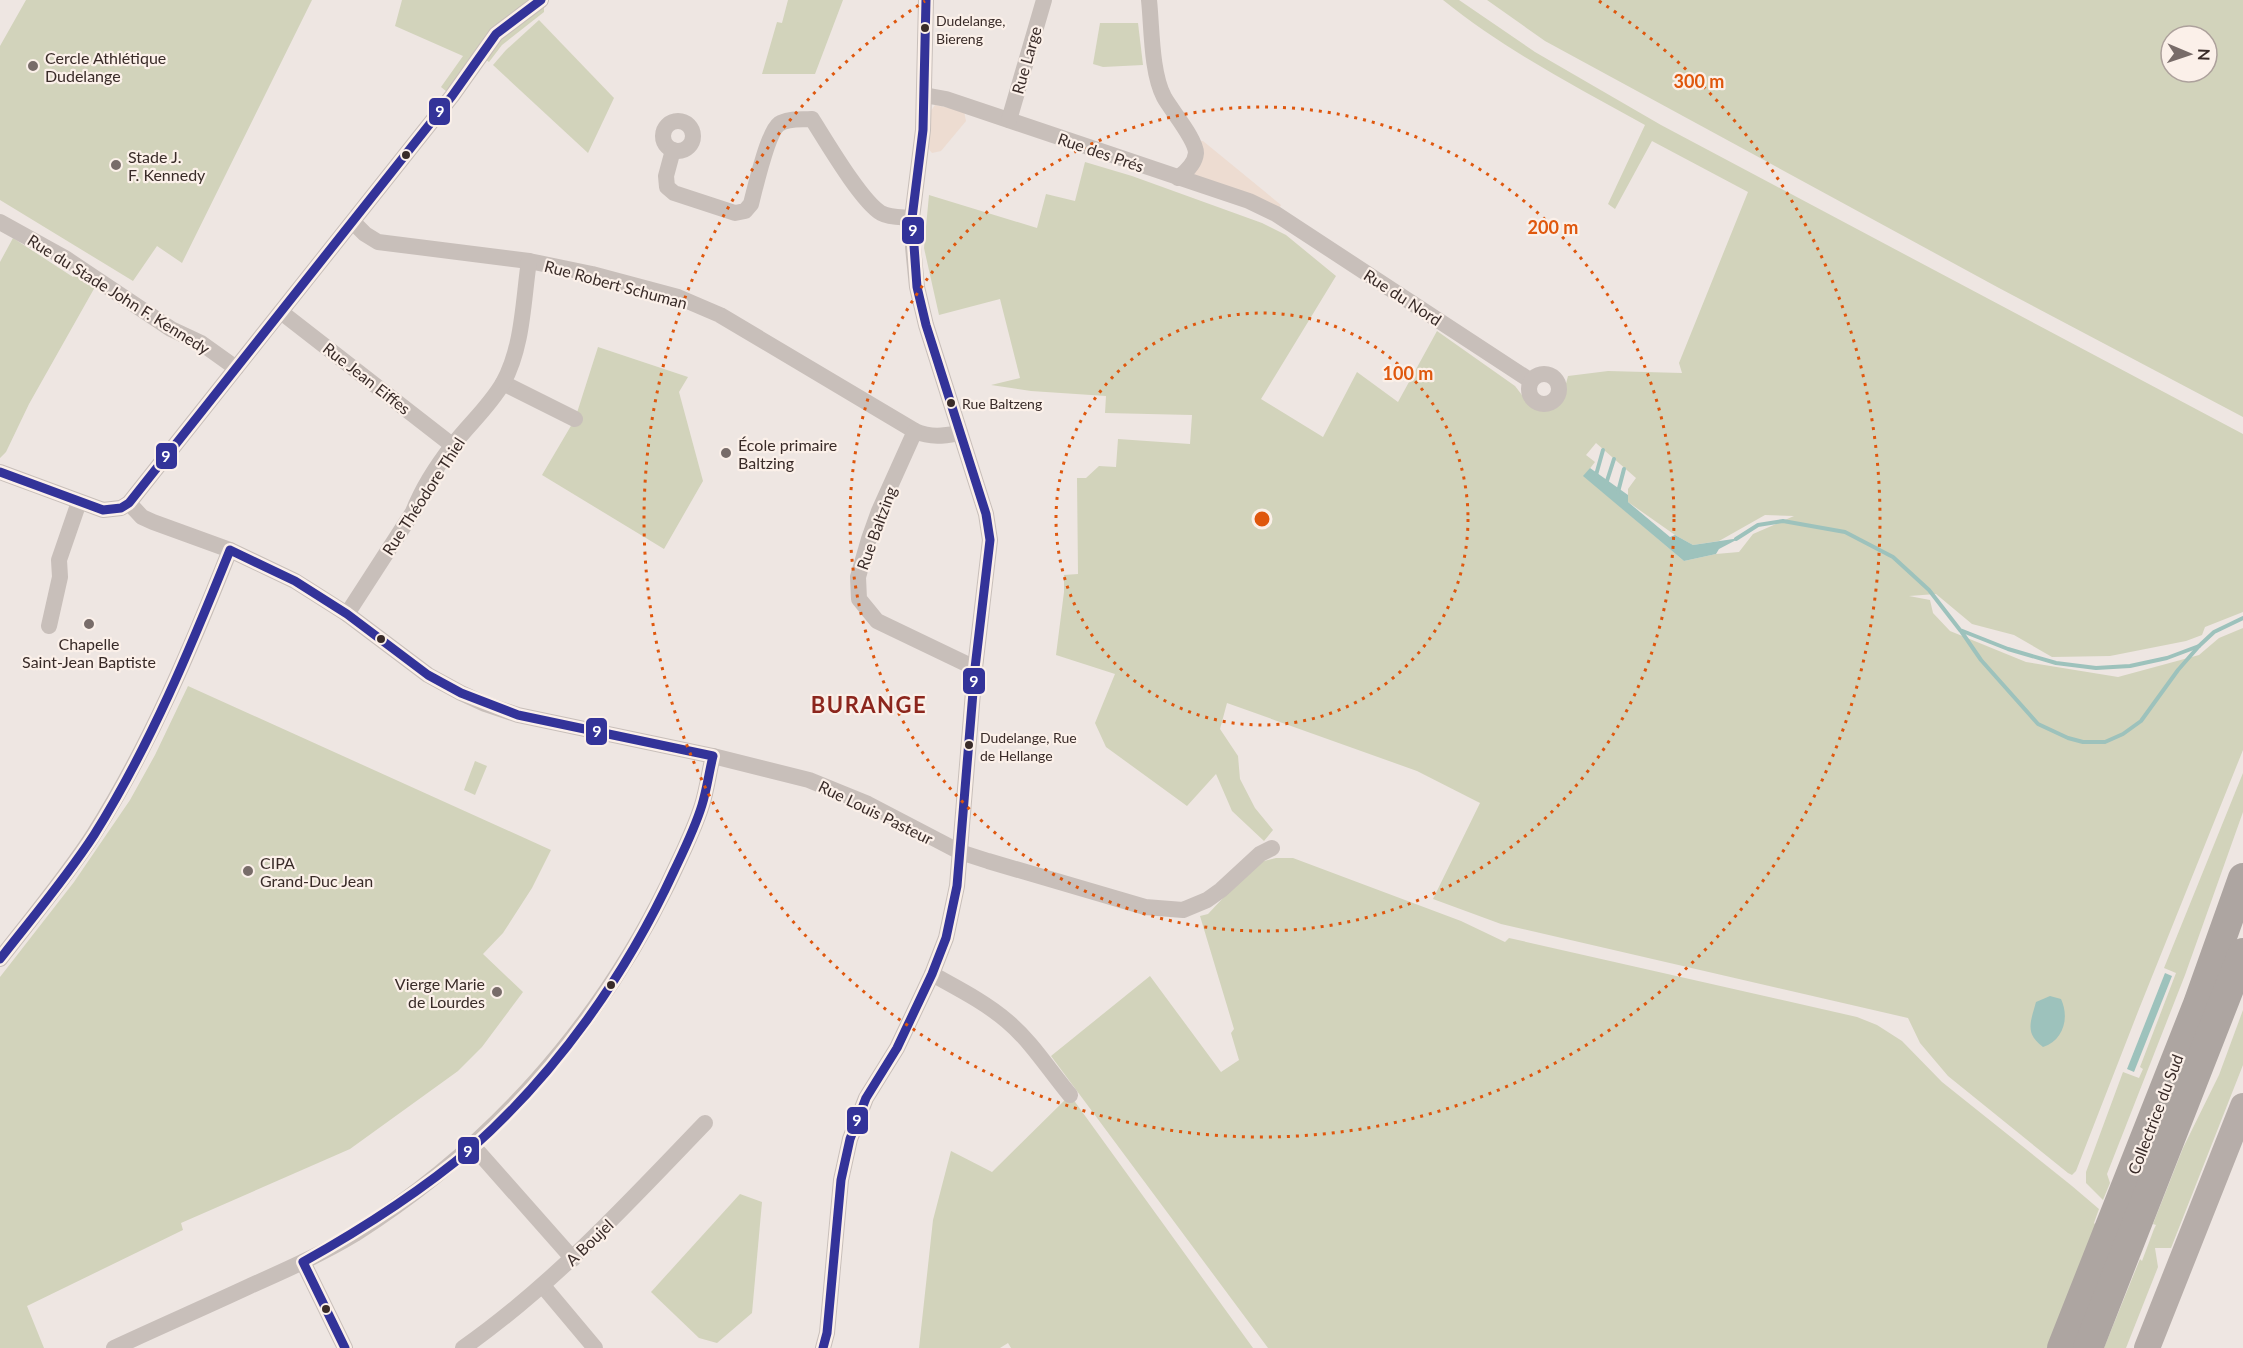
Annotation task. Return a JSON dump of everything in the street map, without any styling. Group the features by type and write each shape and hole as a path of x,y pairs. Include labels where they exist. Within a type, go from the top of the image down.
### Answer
{"highway":[{"name":"Collectrice du Sud","path":"2130,1210 2198,1004 2243,878"},
{"name":"Collectrice du Sud","path":"2062,1348 2117,1242 2230,990 2243,955"},
{"name":"Collectrice du Sud","path":"2088,1348 2117,1242"}],"main road":[{"path":"2147,1348 2243,1106"}],"street":[{"path":"0,472 103,510 112,510 129,503 459,87 496,34 541,0"},
{"path":"823,1348 827,1333 841,1180 850,1139 866,1098 897,1048 932,974 946,938 957,885 975,668 990,540 986,514 926,325 917,287 912,218 921,160 926,0"},
{"name":"Rue Large","path":"1009,120 1044,0"},
{"path":"1149,0 1155,68 1162,94 1193,140 1196,152 1194,161 1188,170 1178,178"},
{"name":"Rue des Prés","path":"924,95 946,99 1249,201 1276,214"},
{"path":"673,150 666,176 667,187 674,194 735,213 745,212 751,204 771,137 778,125 789,120 812,119 865,199 879,212 888,216 912,218"},
{"name":"Rue du Nord","path":"1276,214 1531,381"},
{"name":"Rue du Stade John F. Kennedy","path":"0,222 65,258 171,329 201,343 236,368"},
{"name":"Rue Robert Schuman","path":"353,222 365,234 378,242 529,261 592,274 668,294 720,315 915,431 926,436 960,433"},
{"name":"Rue Théodore Thiel","path":"347,614 413,512 452,445 483,411 503,383 515,351 529,261"},
{"name":"Rue Jean Eiffes","path":"281,312 452,445"},
{"path":"503,383 575,419"},
{"name":"Rue Baltzing","path":"915,431 869,539 858,577 860,599 877,621 975,668"},
{"path":"49,626 60,577 59,560 79,502"},
{"name":"Rue Louis Pasteur","path":"129,503 142,517 230,550 295,581 347,614 428,675 485,704 518,715 713,756 809,780 868,804 960,852 1145,907 1183,910 1207,900 1260,854 1272,848"},
{"path":"0,958 92,836 122,787 180,671 230,550"},
{"path":"114,1348 303,1262 354,1234 405,1200 473,1146 530,1089 572,1039 616,977 650,920 676,867 702,806 713,756"},
{"path":"932,974 1006,1020 1030,1044 1070,1095"},
{"name":"A Boujel","path":"463,1348 543,1286 573,1259 705,1123"},
{"path":"473,1146 573,1259"},
{"path":"303,1262 345,1348"},
{"path":"543,1286 595,1348"}],"green space":[{"name":"Stade J. F. Kennedy","path":"26,0 312,0 182,263 157,246 133,281 0,200 0,46"},
{"path":"402,0 538,0 544,4 544,12 502,45 489,62 480,56 452,96 441,87 463,56 395,26"},
{"path":"788,0 843,0 815,74 762,74 777,22 782,23"},
{"path":"1443,0 1459,0 1535,52 1661,125 2243,434 2243,612 2205,627 2202,635 2186,641 2110,656 2052,657 2014,635 1972,624 1936,594 1909,596 1930,600 1933,613 1950,631 2026,662 2118,677 2199,655 2219,638 2243,628 2243,750 2076,1171 2072,1175 1948,1076 1920,1043 1908,1018 1501,924 1433,899 1480,803 1417,771 1227,703 1220,729 1238,756 1240,779 1255,808 1273,830 1264,841 1232,811 1216,774 1187,806 1106,747 1095,723 1115,674 1056,655 1064,575 1078,574 1077,478 1086,478 1099,466 1116,467 1118,439 1190,444 1192,415 1105,413 1106,396 1031,391 991,385 1020,378 1000,299 939,315 924,248 929,195 1037,228 1046,194 1075,201 1085,162 1132,176 1262,223 1286,235 1336,276 1261,399 1323,437 1357,372 1398,402 1437,331 1515,386 1535,408 1550,408 1562,399 1568,376 1608,371 1682,373 1679,363 1748,192 1652,141 1615,209 1608,204 1645,125 1541,67","holes":["1596,443 1636,478 1628,489 1628,502 1693,545 1719,541 1765,515 1794,516 1753,534 1739,552 1684,561 1584,476 1595,462 1586,455"]},
{"path":"1487,0 2243,0 2243,417 1999,288 1545,41"},
{"path":"539,20 614,98 588,153 493,65"},
{"path":"1100,23 1138,23 1143,65 1103,67 1093,64"},
{"path":"13,238 73,277 75,275 95,287 29,404 6,452 0,458 0,262"},
{"path":"598,347 688,377 679,392 703,481 664,549 542,475 575,419"},
{"path":"188,686 551,850 532,888 503,933 483,954 523,992 482,1047 458,1071 350,1149 181,1223 183,1230 27,1306 44,1348 0,1348 0,977 74,882 130,800 155,755"},
{"path":"475,761 487,766 475,795 464,790"},
{"path":"2243,773 2243,812 2185,975 2107,1174 2110,1183 2103,1200 2086,1183 2086,1172 2123,1072 2139,1078 2143,1069 2140,1067 2176,973 2164,968"},
{"path":"1276,858 1293,858 1461,921 1505,942 1509,938 1857,1017 1877,1025 1902,1041 1942,1082 2099,1209 2094,1223 2096,1225 2047,1348 1268,1348 1051,1056 1150,976 1221,1072 1239,1060 1231,1033 1234,1029 1200,916 1208,914 1256,863"},
{"path":"2243,1010 2243,1065 2171,1248 2155,1248 2158,1267 2126,1348 2104,1348 2140,1259 2142,1261 2156,1225 2153,1224 2183,1148 2219,1075"},
{"path":"1070,1095 1253,1348 1011,1348 1008,1343 1000,1348 919,1348 933,1220 951,1151 992,1172"},
{"path":"740,1194 762,1202 752,1313 717,1343 699,1338 651,1292"}],"shaded area":[{"path":"935,105 964,111 966,121 941,151 932,153 928,148 930,112"},
{"path":"1193,140 1203,141 1281,205 1276,214 1178,178 1188,170"}],"water":[{"path":"1590,468 1628,495 1628,502 1670,537 1675,535 1693,545 1740,538 1719,549 1716,554 1684,561 1583,476"},
{"path":"2165,973 2172,976 2134,1072 2127,1069"},
{"path":"2050,996 2061,999 2065,1021 2056,1040 2043,1047 2033,1037 2030,1026 2036,1002"}],"waterway":[{"path":"1596,475 1603,450"},
{"path":"1606,484 1614,459"},
{"path":"1618,492 1624,469"},
{"path":"1736,539 1758,525 1783,521 1845,532 1893,557 1929,590 1960,630 2008,649 2056,663 2096,668 2130,666 2167,658 2199,646 2214,632 2243,618"},
{"path":"1961,631 1981,660 2038,724 2068,738 2083,742 2105,742 2123,734 2141,721 2178,670 2199,646"}],"transit line":[{"name":"9","path":"0,472 103,510 121,508 129,503 452,96 496,34 541,0"},
{"name":"9","path":"823,1348 827,1333 841,1180 850,1139 866,1098 897,1048 932,974 946,938 957,886 975,668 990,540 986,514 926,325 917,287 912,218 923,130 926,0"},
{"name":"9","path":"0,959 72,867 114,801 168,696 230,550 295,581 347,614 428,675 461,693 518,715 713,756 704,799 696,822 655,910 611,984 561,1054 503,1119 472,1148 432,1180 390,1209 303,1262 345,1348"}],"place":[{"name":"Dudelange, Biereng","path":"925,28"},
{"name":"Cercle Athlétique Dudelange","path":"33,66"},
{"name":"Stade J. F. Kennedy","path":"116,165"},
{"name":"Rue Baltzeng","path":"951,403"},
{"name":"École primaire Baltzing","path":"726,453"},
{"name":"Chapelle Saint-Jean Baptiste","path":"89,624"},
{"name":"Dudelange, Rue de Hellange","path":"969,745"},
{"name":"CIPA Grand-Duc Jean","path":"248,871"},
{"name":"Vierge Marie de Lourdes","path":"497,992"}],"district":[{"name":"BURANGE","path":"869,704"}]}
